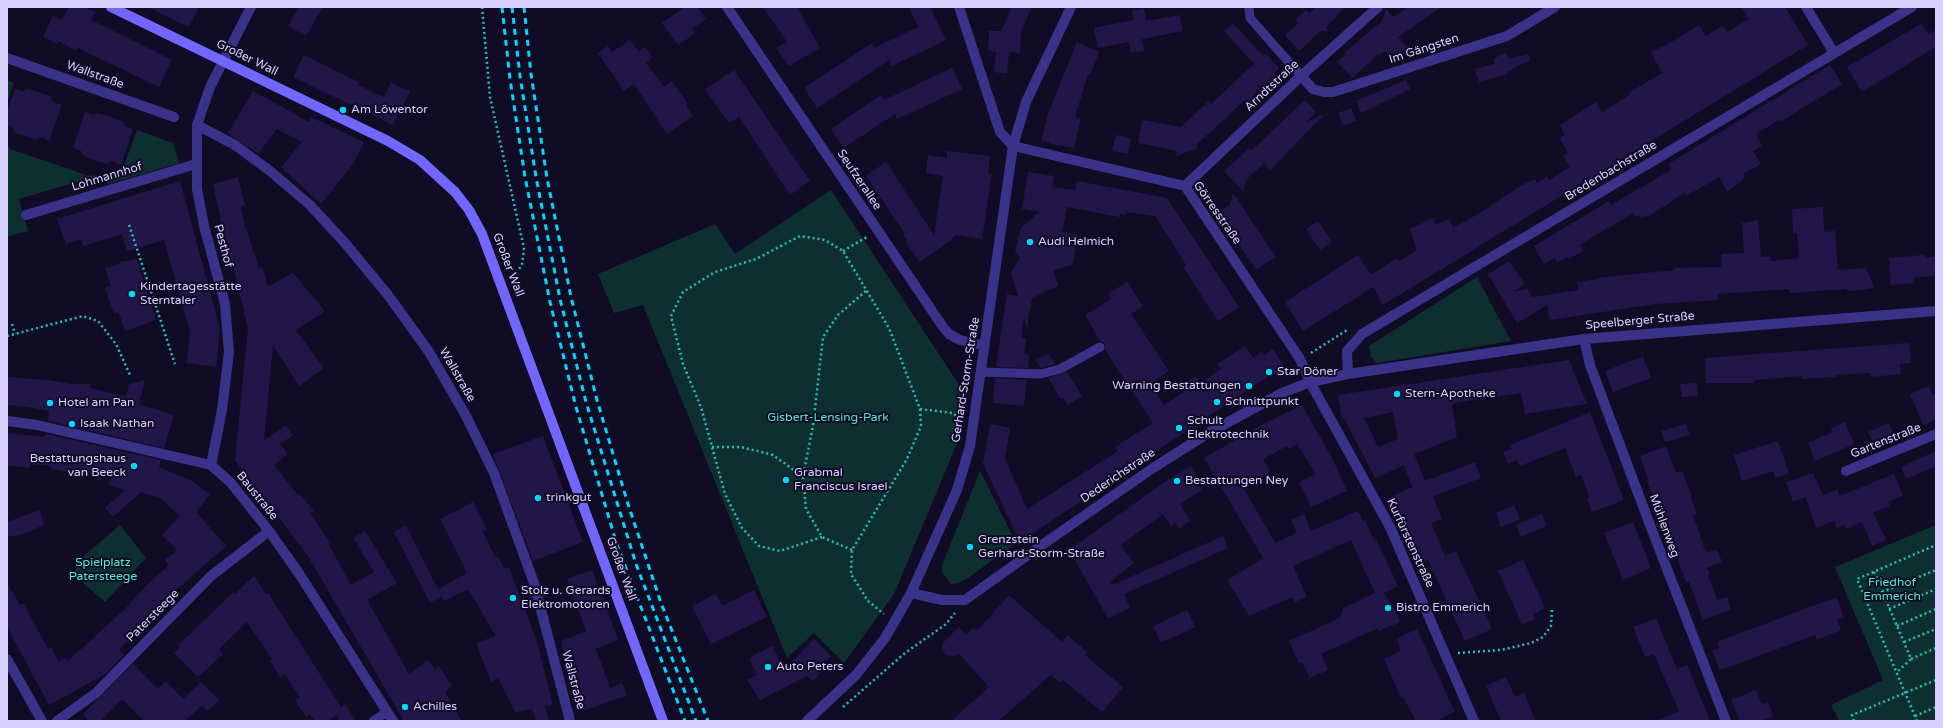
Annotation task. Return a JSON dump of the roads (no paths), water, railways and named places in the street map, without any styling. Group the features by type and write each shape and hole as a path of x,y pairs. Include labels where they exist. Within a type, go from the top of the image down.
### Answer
{"main road":[{"name":"Großer Wall","path":"111,7 388,141 420,160 455,192 469,210 482,234 504,290 663,721"}],"street":[{"name":"Pesthof","path":"211,465 222,410 229,352 225,304 204,226 197,189 196,125 210,87 251,7"},
{"name":"Seufzerallee","path":"726,7 877,231 949,334 960,340 985,346"},
{"path":"959,7 1000,132 1013,146"},
{"name":"Gerhard-Storm-Straße","path":"807,721 856,674 885,638 911,593 957,490 970,446 1013,146 1026,102 1070,7"},
{"name":"Arndtstraße","path":"1185,186 1301,76 1378,7"},
{"name":"Im Gängsten","path":"1301,76 1313,89 1324,92 1333,92 1507,36 1555,7"},
{"path":"1806,7 1834,54"},
{"name":"Bredenbachstraße","path":"1348,374 1347,351 1362,334 1912,7"},
{"name":"Wallstraße","path":"7,58 174,117"},
{"name":"Wallstraße","path":"196,125 235,145 270,171 310,205 345,243 388,295 429,352 466,416 494,473 534,583 570,721"},
{"name":"Görresstraße","path":"1013,146 1185,186 1300,360 1310,382"},
{"name":"Lohmannhof","path":"26,215 196,164"},
{"name":"Speelberger Straße","path":"1348,374 1584,339 1936,311"},
{"name":"Mühlenweg","path":"1584,339 1596,380 1689,629 1726,721"},
{"name":"Dederichstraße","path":"911,593 942,600 966,600 1048,540 1153,468 1217,429 1282,393 1310,382 1348,374"},
{"name":"Kurfürstenstraße","path":"1310,382 1390,527 1474,721"},
{"name":"Baustraße","path":"7,421 44,427 211,465 231,483 269,531 300,575 393,721"},
{"name":"Gartenstraße","path":"1846,471 1936,434"},
{"name":"Patersteege","path":"57,721 96,693 211,576 269,531"},
{"path":"7,659 42,721"}],"lane":[{"path":"1249,7 1250,18 1301,76"},
{"path":"981,372 1041,374 1060,369 1100,347"},
{"path":"373,721 387,712"}],"railway":[{"path":"502,7 510,79 525,177 550,302 576,407 617,545 685,721"},
{"path":"512,7 520,76 536,177 560,299 586,402 636,564 696,721"},
{"path":"524,7 531,74 547,178 571,297 597,400 627,501 661,603 708,721"}],"place":[{"name":"Am Löwentor","path":"343,110"},
{"name":"Audi Helmich","path":"1030,242"},
{"name":"Kindertagesstätte Sterntaler","path":"132,294"},
{"name":"Star Döner","path":"1269,372"},
{"name":"Warning Bestattungen","path":"1249,386"},
{"name":"Stern-Apotheke","path":"1397,394"},
{"name":"Schnittpunkt","path":"1217,402"},
{"name":"Hotel am Pan","path":"50,403"},
{"name":"Isaak Nathan","path":"72,424"},
{"name":"Schult Elektrotechnik","path":"1179,428"},
{"name":"Bestattungshaus van Beeck","path":"134,466"},
{"name":"Grabmal Franciscus Israel","path":"786,480"},
{"name":"Bestattungen Ney","path":"1177,481"},
{"name":"trinkgut","path":"538,498"},
{"name":"Grenzstein Gerhard-Storm-Straße","path":"970,547"},
{"name":"Stolz u. Gerards Elektromotoren","path":"513,598"},
{"name":"Bistro Emmerich","path":"1388,608"},
{"name":"Auto Peters","path":"768,667"},
{"name":"Achilles","path":"405,707"}],"park label":[{"name":"Gisbert-Lensing-Park","path":"828,418"},
{"name":"Spielplatz Patersteege","path":"103,570"},
{"name":"Friedhof Emmerich","path":"1892,590"}]}
